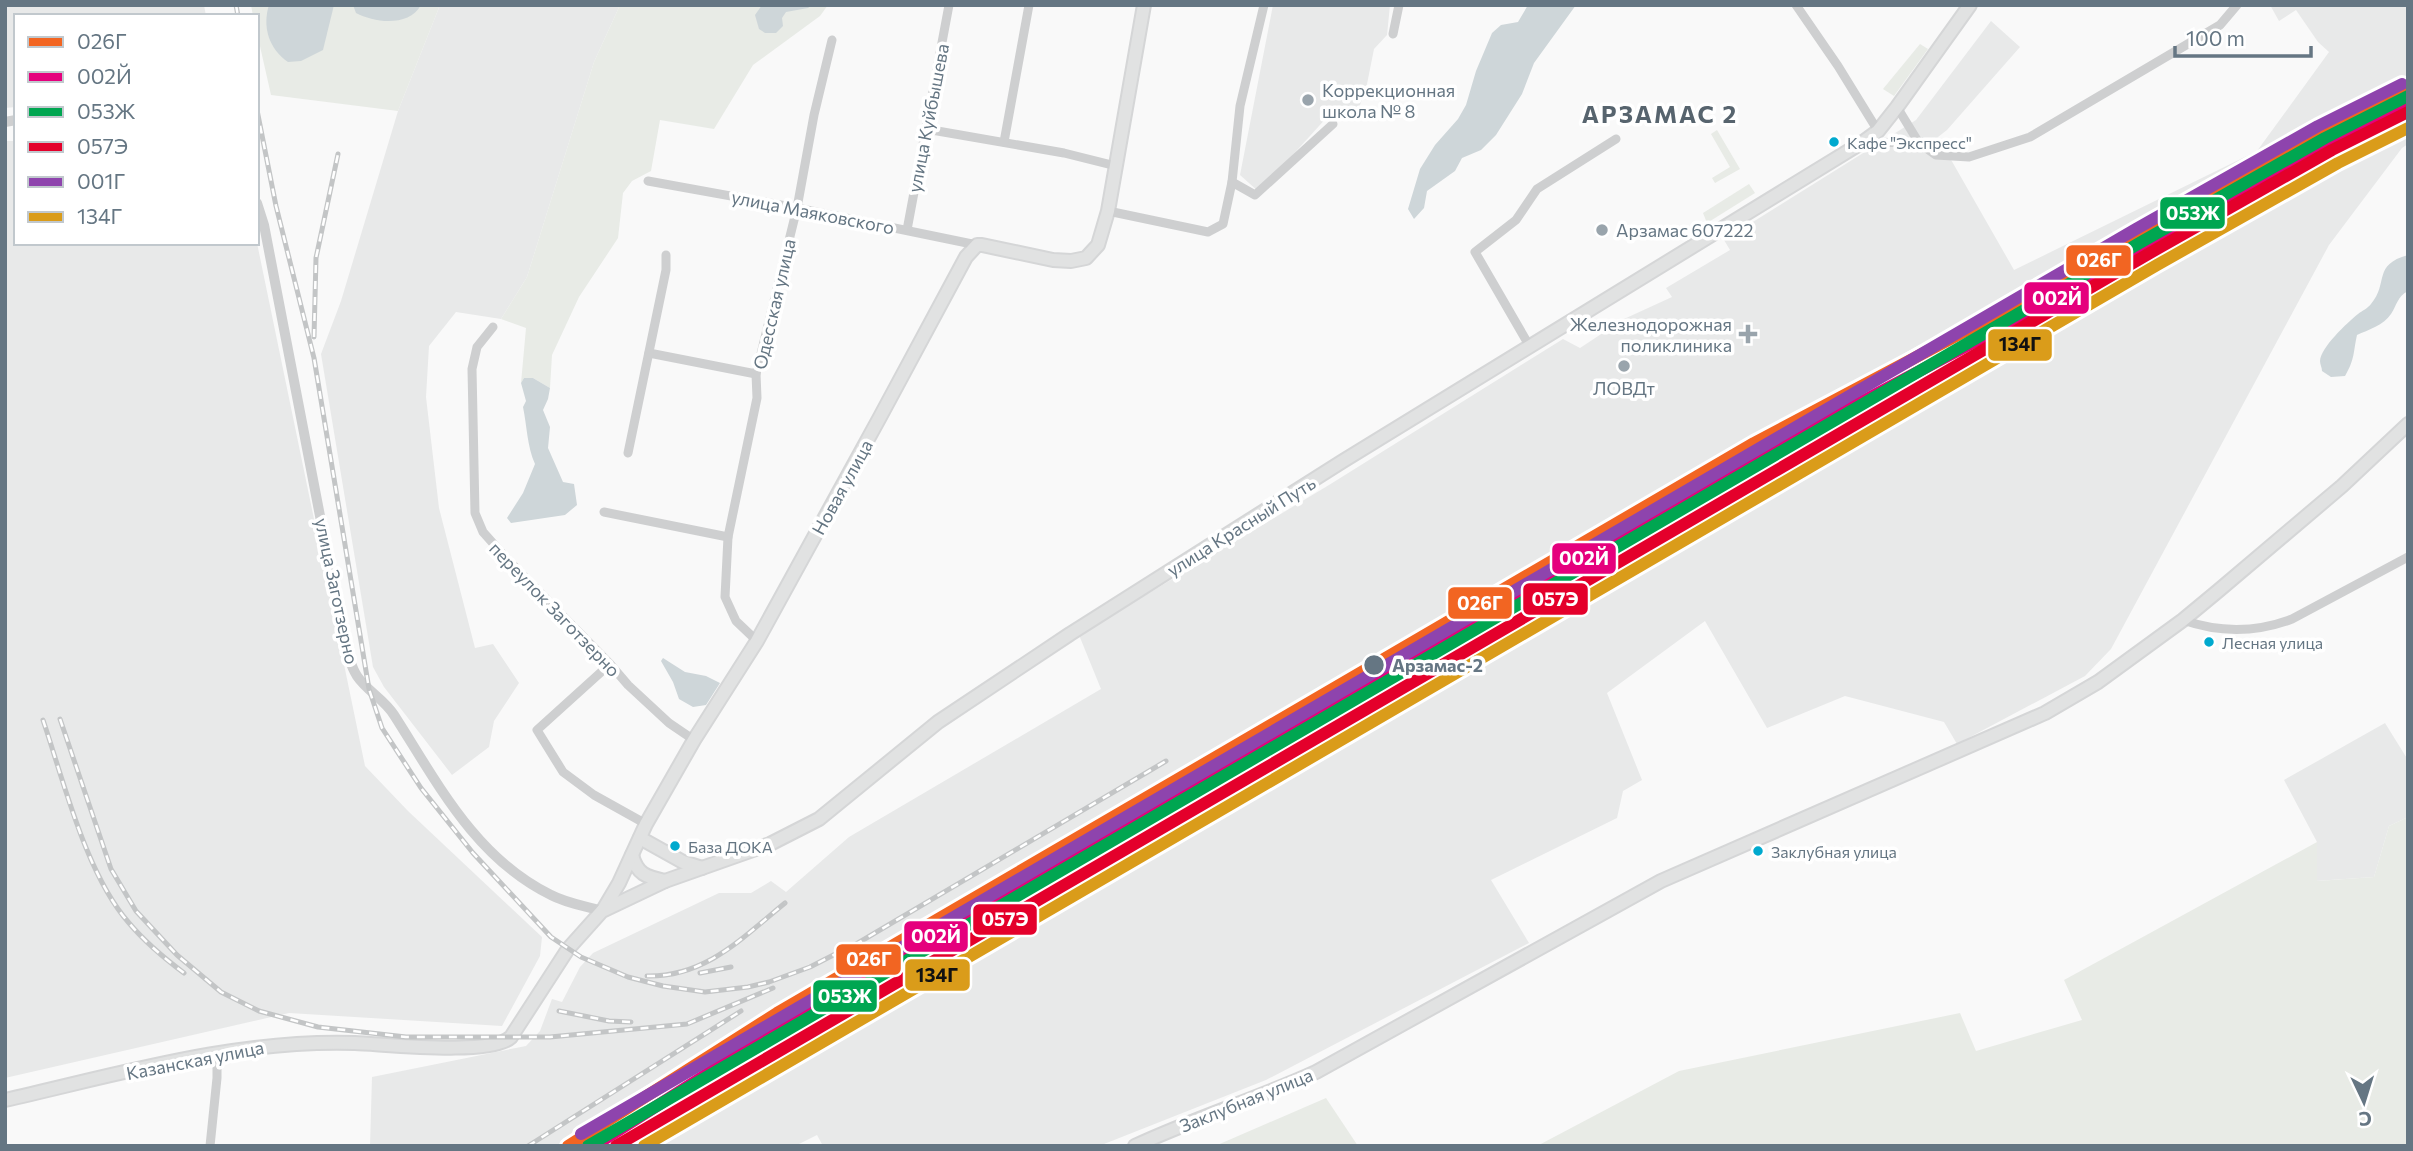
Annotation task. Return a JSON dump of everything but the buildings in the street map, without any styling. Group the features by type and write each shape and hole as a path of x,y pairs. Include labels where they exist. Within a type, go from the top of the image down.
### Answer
{"main road":[{"path":"977,245 996,246 1053,260 1071,261 1086,258 1098,245 1108,211 1144,5"},
{"name":"улица Красный Путь","path":"511,1037 568,949 602,911 665,881 770,844 819,819 938,722 1003,678 1276,503 1863,142 1878,131 1897,107 1970,5"},
{"name":"Новая улица","path":"602,911 619,883 646,824 694,740 757,640 966,257 977,245"},
{"path":"2183,620 2342,486 2408,424"},
{"name":"Заклубная улица","path":"1135,1146 1175,1127 1270,1093 1316,1072 1661,881 2045,713 2107,676 2183,620"},
{"path":"640,838 684,862 702,867"},
{"path":"632,855 640,873 665,881"},
{"name":"Казанская улица","path":"5,1100 217,1053 281,1044 323,1042 478,1047 504,1043 511,1037"}],"street":[{"name":"улица Куйбышева","path":"907,230 949,5"},
{"path":"1004,142 1029,5"},
{"path":"1108,211 1208,232 1223,224 1232,182 1240,106 1264,5"},
{"path":"1393,34 1399,5"},
{"path":"1897,107 1919,143 1936,155 1969,157 2030,137 2220,25 2237,5"},
{"path":"1797,6 1878,131"},
{"name":"Одесская улица","path":"757,640 736,621 725,597 729,537 757,398 756,374 797,208 814,115 832,40"},
{"path":"1232,182 1255,195 1333,124"},
{"path":"926,129 1064,153 1116,166"},
{"path":"1530,347 1475,252 1516,220 1537,190 1616,139"},
{"path":"1863,142 1919,143"},
{"name":"улица Маяковского","path":"648,181 977,245"},
{"name":"улица Заготзерно","path":"259,209 341,625 356,675 385,702 443,795 468,829 525,880 552,896 602,911"},
{"path":"628,453 666,270 666,255"},
{"name":"переулок Заготзерно","path":"493,327 477,347 472,369 475,513 483,532 628,685 668,723 694,740"},
{"path":"649,353 756,374"},
{"path":"604,512 729,537"},
{"path":"2183,620 2201,626 2236,631 2275,625 2292,619 2408,557"},
{"path":"610,664 537,730 563,772 594,795 646,824"},
{"path":"210,1146 217,1053"}],"shaded area":[{"path":"5,5 204,5 206,14 14,14 14,107 5,108"},
{"path":"251,5 440,5 398,111 271,95 259,42 259,14 253,14"},
{"path":"269,5 334,5 323,50 301,61 288,62 281,57 272,44 267,29"},
{"path":"353,5 421,5 408,17 382,21 356,13"},
{"path":"440,5 620,5 594,62 527,277 501,319 456,312 429,346 426,397 439,508 475,648 493,644 519,683 494,721 489,747 452,775 384,687 373,667 321,354 341,301 398,111"},
{"path":"620,5 828,5 820,16 753,65 714,129 660,120 651,171 632,181 623,193 618,238 579,297 552,355 550,388 533,378 524,378 521,383 526,328 501,319 527,277 594,62"},
{"path":"762,5 812,5 786,12 782,18 783,26 776,33 765,33 759,29 755,15"},
{"name":"Коррекционная школа № 8","path":"1273,5 1390,5 1387,35 1374,49 1367,84 1355,120 1329,115 1259,192 1240,175"},
{"path":"1528,5 1576,5 1534,63 1522,94 1496,135 1481,150 1462,158 1455,171 1427,191 1424,208 1414,219 1408,209 1420,169 1466,105 1476,71 1492,33 1501,25 1518,22"},
{"path":"2270,5 2408,5 2408,144 2402,148 2329,245 2111,649 2085,676 1957,744 1944,722 1845,696 1767,728 1705,621 1607,693 1642,780 1623,791 1617,818 1491,880 1529,943 1266,1080 1099,1146 823,1146 817,1135 795,1146 370,1146 372,1077 526,1046 540,1031 552,999 562,1002 580,967 593,953 719,893 751,893 771,881 786,892 849,837 1101,689 1079,635 1329,485 1563,339 1580,348 1624,319 1672,297 1666,288 1730,250 1724,240 1916,120 1991,21 2020,47 1938,137 2014,270 2257,151 2329,52 2318,42 2296,10 2279,21"},
{"path":"1920,44 1928,49 1894,96 1883,89"},
{"path":"1717,130 1740,169 1715,183 1712,178 1730,167 1711,134"},
{"path":"5,141 14,141 14,245 257,245 365,766 408,811 542,937 540,956 502,1026 289,1013 5,1078"},
{"path":"1749,184 1755,193 1707,223 1703,213"},
{"path":"2408,255 2408,291 2399,299 2391,314 2380,324 2357,335 2352,360 2345,376 2331,377 2322,371 2321,355 2330,342 2371,304 2385,269 2397,259"},
{"path":"524,378 533,378 550,388 543,410 550,427 548,448 563,482 574,484 577,505 565,515 511,523 507,518 523,493 535,464 523,407 526,401 521,383"},
{"path":"663,658 685,672 706,676 720,683 706,705 693,707 679,699 661,661"},
{"path":"2385,723 2408,760 2408,817 2389,826 2374,877 2316,881 2317,842 2284,780"},
{"path":"2408,817 2408,1146 1537,1146 1679,1071 1960,1013 1976,1051 2082,1020 2064,980 2317,842 2317,881 2374,877 2389,826"},
{"path":"1326,1098 1358,1146 1215,1146"}],"railway":[{"path":"236,5 238,14"},
{"path":"259,120 276,206 314,358 369,689 382,728 421,788 473,853 551,937 581,957 628,977 663,986 705,992 748,987 810,967 849,947"},
{"path":"314,337 316,258 338,154"},
{"path":"60,719 111,869 136,911 177,955 221,992 259,1011 318,1027 406,1037 550,1037 687,1024 773,988"},
{"path":"43,720 68,799 100,879 135,930 184,973"},
{"path":"841,953 1166,761"},
{"path":"647,976 668,975 705,963 738,942 785,903"},
{"path":"700,973 731,967"},
{"path":"559,1011 609,1021 631,1022"},
{"path":"528,1146 741,1011"}],"transit line":[{"name":"001Г","path":"581,1134 2136,229 2318,126 2402,84"},
{"name":"026Г","path":"568,1146 777,1013 1754,443 2120,249 2328,128 2408,89"},
{"name":"053Ж","path":"588,1146 2143,241 2325,138 2408,96"},
{"name":"002Й","path":"594,1146 784,1025 1761,455 2127,261 2335,140 2408,105"},
{"name":"057Э","path":"616,1146 2150,253 2332,150 2408,112"},
{"name":"134Г","path":"644,1146 2157,265 2338,163 2408,128"}],"place":[{"name":"Коррекционная школа № 8","path":"1308,100"},
{"name":"Кафе \"Экспресс\"","path":"1834,142"},
{"name":"Арзамас 607222","path":"1602,230"},
{"name":"Железнодорожная поликлиника","path":"1748,334"},
{"name":"ЛОВДт","path":"1624,366"},
{"name":"Лесная улица","path":"2209,642"},
{"name":"Арзамас-2","path":"1374,665"},
{"name":"База ДОКА","path":"675,846"},
{"name":"Заклубная улица","path":"1758,851"}],"district":[{"name":"АРЗАМАС 2","path":"1660,113"}]}
